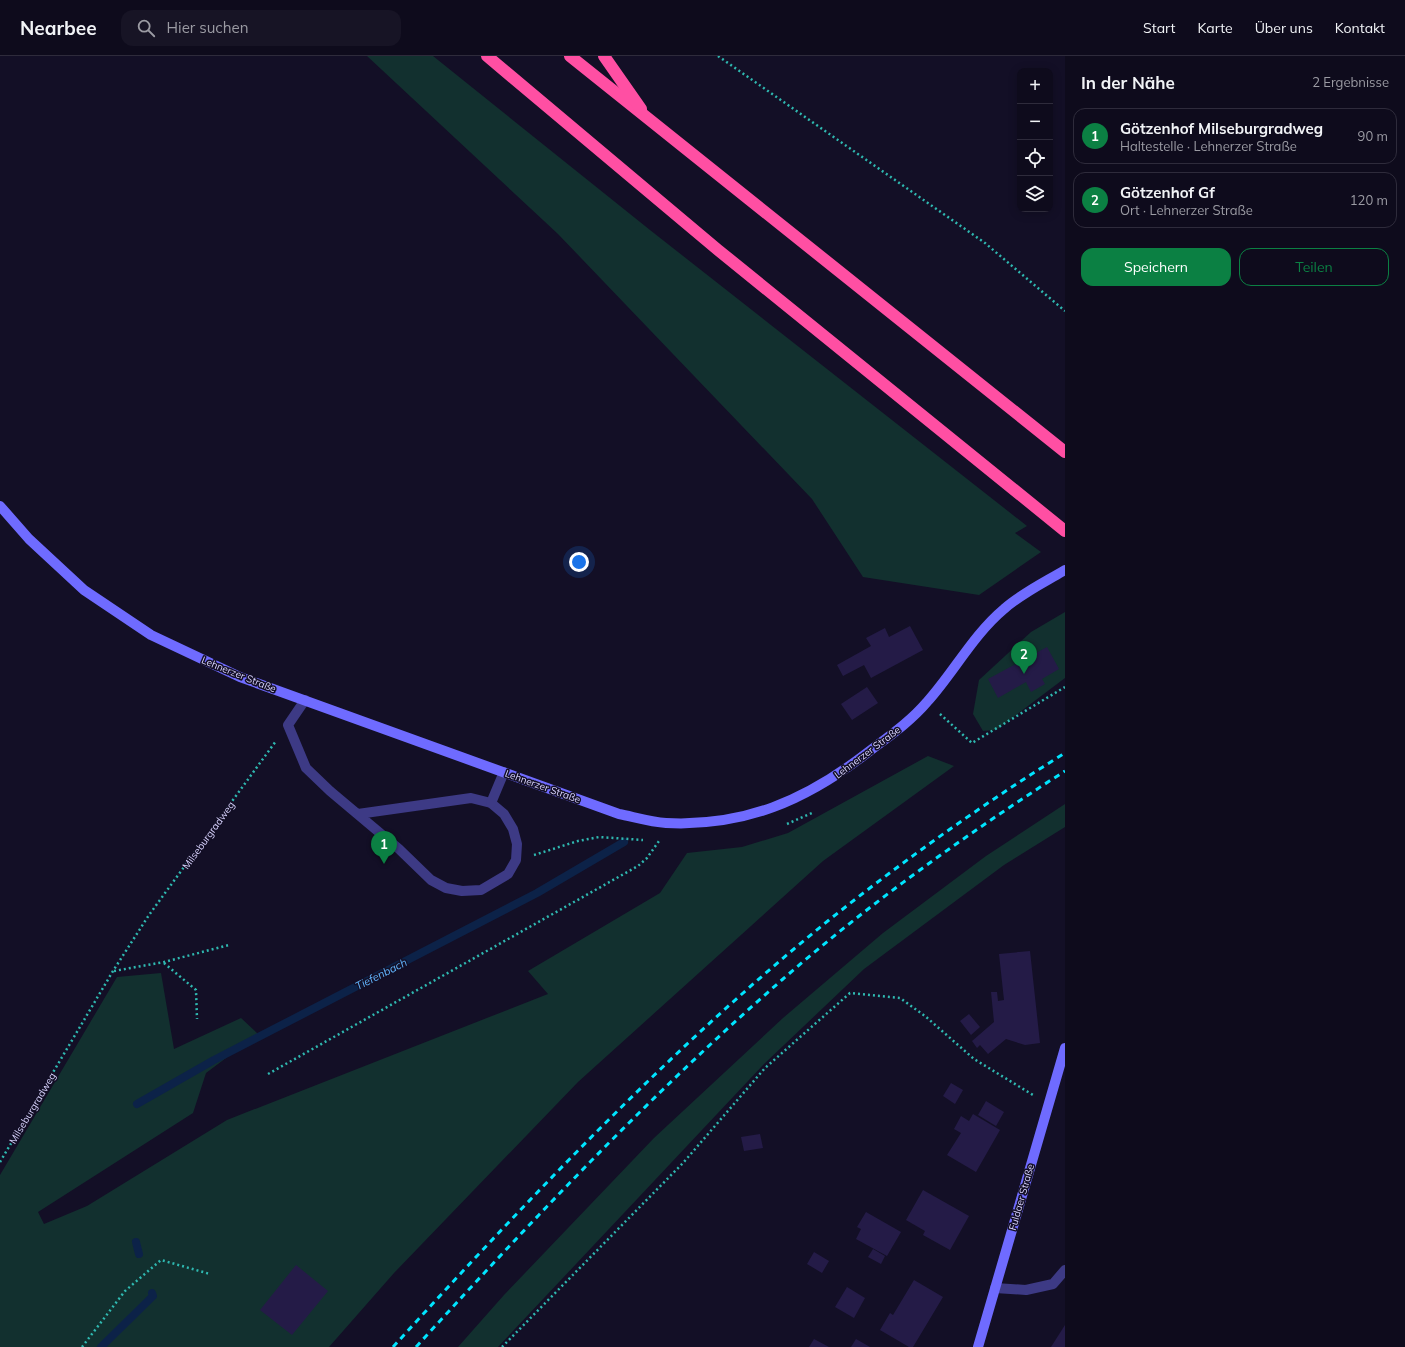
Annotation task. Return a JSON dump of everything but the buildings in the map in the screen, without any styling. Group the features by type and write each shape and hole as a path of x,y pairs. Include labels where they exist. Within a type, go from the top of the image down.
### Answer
{"highway":[{"path":"487,56 718,250 1065,532"},
{"path":"570,56 649,121 1065,452"},
{"path":"604,56 649,121"}],"street":[{"name":"Lehnerzer Straße","path":"0,506 57,566 84,590 145,632 240,676 305,700 619,814 665,823 723,821 776,808 825,783 904,725 927,703 953,672 973,642 1004,608 1065,570"},
{"path":"305,700 288,725 306,768 431,880 446,888 462,891 481,890 508,874 516,860 518,844 513,829 504,814 491,803 472,798 358,814"},
{"path":"491,803 504,772"},
{"name":"Fuldaer Straße","path":"978,1347 1065,1048"},
{"path":"995,1288 1026,1290 1053,1284 1065,1270"}],"path":[{"path":"718,56 985,243 1065,311"},
{"path":"927,703 972,743 1065,687"},
{"name":"Milseburgradweg","path":"0,1162 113,971 149,915 288,725"},
{"path":"268,1074 638,866 647,858 659,842"},
{"path":"113,971 164,962 229,945"},
{"path":"164,962 196,990 197,1019"},
{"path":"502,1347 683,1163 766,1068 850,993 900,998 926,1016 974,1059 1030,1094 1049,1100"},
{"path":"82,1347 125,1291 161,1260 210,1274"}],"green space":[{"path":"367,56 433,56 650,230 1027,526 1015,533 1041,552 979,595 863,577 812,499 558,234"},
{"path":"1065,612 1065,678 996,730 983,731 973,714 979,680 1031,632"},
{"path":"928,756 954,766 823,861 578,1082 394,1273 329,1347 0,1347 0,1175 117,977 161,973 174,1049 241,1018 258,1034 206,1073 193,1113 38,1212 44,1224 87,1206 227,1120 548,994 528,971 660,893 687,853 742,847 788,833"},
{"path":"1065,804 1065,827 1004,865 864,969 764,1064 498,1347 458,1347 504,1295 654,1138 783,1018 883,933 986,856"}],"waterway":[{"name":"Tiefenbach","path":"137,1104 214,1060 537,893 624,842"},
{"name":"Tiefenbach","path":"136,1242 139,1254"},
{"name":"Tiefenbach","path":"101,1347 153,1296 152,1293"}],"railway":[{"path":"393,1347 549,1180 603,1125 714,1019 829,920 915,854 974,812 1065,753"},
{"path":"416,1347 549,1204 594,1158 734,1022 816,951 885,896 956,844 1065,771"}],"place":[{"name":"Götzenhof Gf","path":"1024,674"},
{"name":"Götzenhof Milseburgradweg","path":"384,864"}]}
